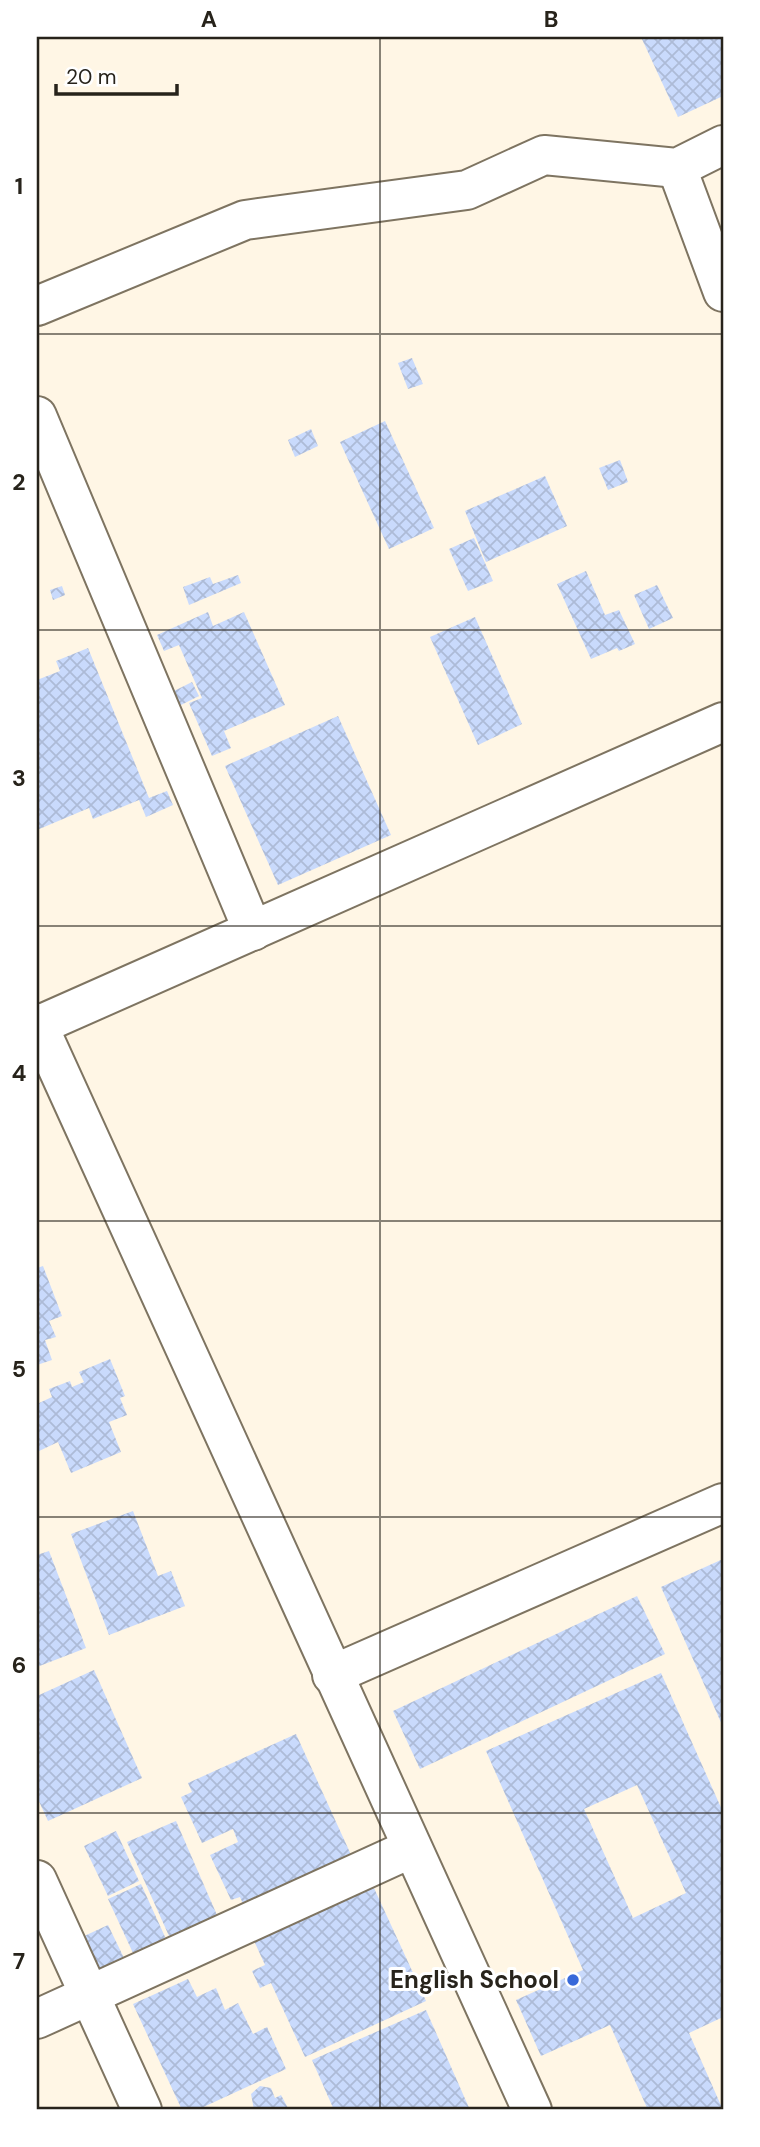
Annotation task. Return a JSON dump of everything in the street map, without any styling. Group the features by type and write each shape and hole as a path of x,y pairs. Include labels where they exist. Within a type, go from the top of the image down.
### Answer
{"street":[{"path":"37,306 245,220 467,190 544,155 677,168 723,145"},
{"path":"677,168 723,292"},
{"path":"37,416 253,931"},
{"path":"532,2110 37,1025 723,722"},
{"path":"332,1675 723,1503"},
{"path":"37,2019 412,1849"},
{"path":"37,1880 142,2110"}],"building":[{"path":"641,37 723,37 723,96 678,117"},
{"path":"412,358 423,384 408,389 398,363"},
{"path":"385,421 434,528 389,549 340,442"},
{"path":"311,429 318,446 295,457 288,440"},
{"path":"620,460 628,482 608,490 599,468"},
{"path":"545,476 567,526 486,562 465,511"},
{"path":"474,538 493,581 468,591 449,549"},
{"path":"586,571 605,615 619,610 635,644 591,659 557,584"},
{"path":"238,575 241,583 189,605 183,587 210,577 213,584"},
{"path":"657,585 673,618 649,629 634,595"},
{"path":"62,586 65,595 53,600 50,590"},
{"path":"208,612 213,626 244,612 285,705 224,731 231,748 212,756 189,703 202,698 179,645 164,651 157,635"},
{"path":"475,617 522,724 478,745 430,637"},
{"path":"88,648 149,798 167,791 173,805 146,817 139,800 93,819 89,808 37,830 37,680 60,671 56,661"},
{"path":"192,682 199,696 169,711 162,697"},
{"path":"338,716 391,835 278,885 225,766"},
{"path":"43,1266 62,1316 49,1321 56,1337 45,1340 52,1360 37,1365 37,1268"},
{"path":"110,1359 125,1396 120,1398 127,1415 109,1422 121,1452 71,1473 58,1442 37,1452 37,1404 52,1397 49,1389 70,1381 72,1387 84,1382 79,1372"},
{"path":"133,1511 158,1576 171,1571 185,1606 109,1635 71,1534"},
{"path":"49,1551 86,1648 37,1667 37,1555"},
{"path":"723,1559 723,1727 661,1587"},
{"path":"637,1596 665,1654 420,1769 393,1711"},
{"path":"94,1670 142,1778 48,1821 37,1797 37,1696"},
{"path":"661,1673 723,1812 723,2017 689,2033 723,2110 648,2110 610,2025 541,2056 516,2000 583,1970 486,1751","holes":["637,1785 686,1893 633,1918 584,1809"]},
{"path":"296,1734 352,1857 244,1906 240,1897 231,1900 210,1855 238,1842 233,1829 202,1843 181,1797 192,1792 188,1783"},
{"path":"176,1821 217,1915 169,1936 127,1842"},
{"path":"116,1831 139,1881 108,1896 84,1846"},
{"path":"368,1875 426,2001 305,2057 271,1983 260,1988 252,1971 265,1965 251,1934"},
{"path":"141,1884 166,1939 133,1953 108,1899"},
{"path":"108,1925 124,1958 95,1972 80,1938"},
{"path":"188,1979 197,1997 216,1988 225,2010 238,2003 253,2034 267,2027 286,2069 197,2110 182,2110 133,2004"},
{"path":"426,2010 470,2110 334,2110 312,2060"},
{"path":"260,2086 271,2088 275,2098 281,2095 289,2110 254,2110 251,2094"}],"place":[{"name":"English School","path":"573,1980"}]}
